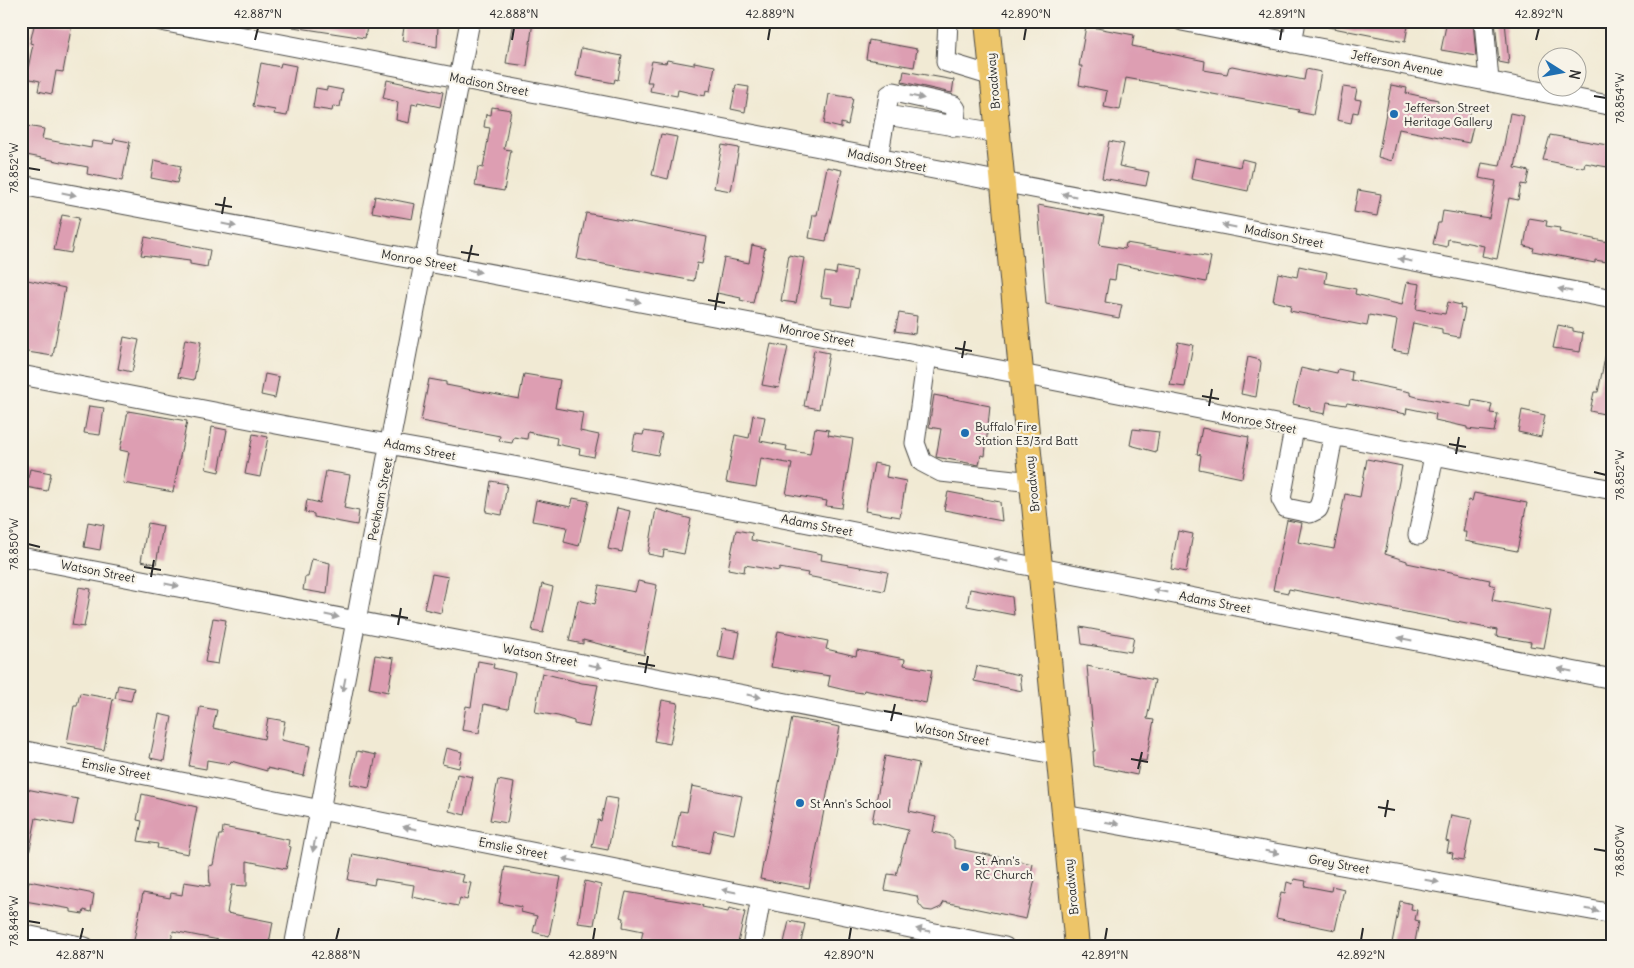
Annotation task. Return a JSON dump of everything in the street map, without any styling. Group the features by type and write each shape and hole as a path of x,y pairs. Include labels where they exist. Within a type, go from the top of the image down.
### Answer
{"main road":[{"name":"Broadway","path":"982,22 992,76 998,133 1078,947"}],"street":[{"name":"Madison Street","path":"161,21 1613,299"},
{"name":"Peckham Street","path":"294,947 470,21"},
{"path":"948,21 946,62 992,76"},
{"name":"Jefferson Avenue","path":"1182,21 1613,106"},
{"path":"1292,42 1296,21"},
{"path":"1484,21 1489,81"},
{"path":"878,159 886,115 998,133"},
{"name":"Monroe Street","path":"21,185 928,356 1333,437 1613,490"},
{"path":"928,356 915,444 922,462 941,472 1032,482"},
{"name":"Adams Street","path":"21,375 297,428 391,443 1613,679"},
{"path":"1294,429 1281,499 1286,508 1310,513 1318,509 1321,501 1333,437"},
{"path":"1418,535 1434,456"},
{"name":"Watson Street","path":"21,556 1058,755"},
{"name":"Emslie Street","path":"21,750 1005,947"},
{"name":"Grey Street","path":"1064,815 1613,914"},
{"path":"752,947 762,898"},
{"path":"21,934 85,947"}],"building":[{"path":"35,21 72,24 63,72 56,71 52,94 38,91 40,81 26,78 33,44 30,43"},
{"path":"294,21 368,21 365,38 293,27"},
{"path":"405,21 438,25 437,47 402,40"},
{"path":"513,21 533,21 527,66 506,63"},
{"path":"1329,21 1409,21 1405,42 1328,27"},
{"path":"1447,21 1473,21 1476,56 1441,50"},
{"path":"1495,21 1505,21 1509,64 1499,62"},
{"path":"1086,26 1134,35 1132,46 1205,61 1204,70 1227,74 1229,67 1232,66 1304,80 1306,69 1321,72 1313,115 1298,112 1299,110 1126,78 1120,110 1104,107 1107,91 1079,85 1082,66 1079,66"},
{"path":"869,40 917,49 914,67 866,59"},
{"path":"581,48 622,56 618,80 615,79 614,83 576,76"},
{"path":"667,60 694,65 694,62 715,66 710,91 706,90 705,96 678,90 677,96 650,91 652,82 647,82 652,61 666,63"},
{"path":"261,63 280,67 281,63 296,66 287,116 274,114 275,110 253,106"},
{"path":"904,71 954,80 952,93 902,82"},
{"path":"387,80 443,92 440,107 418,102 417,105 412,104 409,123 396,120 398,102 383,98"},
{"path":"736,85 749,87 745,112 731,109"},
{"path":"1391,85 1407,88 1406,93 1438,100 1437,106 1470,112 1470,121 1474,122 1469,143 1399,129 1392,161 1378,157"},
{"path":"327,87 343,90 340,107 333,106 332,111 313,108 316,88 327,90"},
{"path":"1343,87 1357,89 1355,99 1361,100 1358,113 1353,112 1351,123 1337,120"},
{"path":"829,94 853,98 848,125 841,123 841,128 824,124"},
{"path":"492,107 511,110 504,149 511,150 504,191 475,186 478,167 483,168 490,128 484,127 486,114 491,115"},
{"path":"1510,113 1524,116 1515,168 1529,171 1526,185 1521,184 1518,200 1509,198 1497,259 1482,256 1484,246 1448,239 1447,247 1433,244 1438,223 1441,223 1443,211 1489,218 1496,181 1479,178 1482,163 1500,166"},
{"path":"21,125 44,129 42,139 91,148 92,141 113,144 114,139 130,142 122,181 87,174 88,167 21,154"},
{"path":"661,134 677,137 668,179 652,175"},
{"path":"1550,135 1613,146 1613,168 1585,163 1584,168 1543,160"},
{"path":"1109,141 1124,144 1119,166 1149,172 1146,186 1102,178"},
{"path":"722,145 739,148 731,191 714,188"},
{"path":"1195,158 1240,167 1242,159 1254,162 1248,191 1191,179"},
{"path":"154,160 181,166 177,183 151,178"},
{"path":"827,167 842,170 826,241 809,238 813,215 817,215"},
{"path":"1358,190 1381,194 1377,216 1354,212"},
{"path":"375,196 415,204 412,219 372,212"},
{"path":"1038,205 1104,217 1099,245 1125,249 1126,243 1211,257 1206,282 1117,264 1115,280 1109,279 1105,302 1122,305 1119,318 1046,304"},
{"path":"586,213 707,237 702,264 697,263 694,281 577,259"},
{"path":"62,215 79,218 71,253 54,250"},
{"path":"1529,218 1547,221 1546,226 1560,228 1559,232 1613,243 1613,263 1595,260 1595,263 1533,251 1534,248 1524,246"},
{"path":"145,237 210,250 207,267 190,264 190,261 141,255"},
{"path":"752,245 765,248 753,303 740,300 741,298 717,293 724,258 749,263"},
{"path":"789,255 804,258 796,303 781,301"},
{"path":"1299,266 1327,272 1325,283 1356,289 1355,294 1402,305 1407,282 1420,284 1416,309 1445,314 1448,302 1461,305 1460,308 1465,309 1459,337 1442,334 1442,329 1413,323 1407,353 1392,350 1397,320 1369,315 1367,326 1290,311 1291,305 1273,301 1278,273 1297,277"},
{"path":"837,267 857,271 850,307 831,304 832,298 821,297 825,272 836,274"},
{"path":"23,279 65,288 53,356 21,351 21,326 28,294 21,292"},
{"path":"899,313 917,316 915,334 895,331"},
{"path":"1558,325 1573,328 1573,331 1583,333 1580,352 1553,348"},
{"path":"124,337 139,340 132,372 118,369"},
{"path":"185,339 201,342 194,380 178,377"},
{"path":"1178,342 1193,345 1185,387 1170,385"},
{"path":"771,344 788,347 779,388 762,385"},
{"path":"1607,348 1613,349 1613,416 1590,411 1594,392 1598,392"},
{"path":"814,350 829,353 819,409 804,406"},
{"path":"1248,357 1260,360 1261,363 1256,397 1241,394"},
{"path":"1301,368 1318,372 1318,369 1337,373 1338,369 1352,372 1351,380 1410,392 1410,395 1417,397 1471,407 1472,400 1492,404 1490,413 1498,414 1494,432 1467,429 1467,427 1435,420 1436,414 1407,408 1406,414 1347,403 1346,405 1327,402 1325,414 1310,411 1310,408 1293,404"},
{"path":"265,374 279,377 275,398 261,395"},
{"path":"524,374 560,380 555,408 583,413 580,431 599,435 594,457 579,454 580,449 556,444 557,438 528,432 527,439 514,437 512,443 499,441 500,436 421,421 429,379 446,382 446,385 519,399"},
{"path":"934,395 990,406 985,456 981,455 979,465 936,457 941,429 929,427"},
{"path":"89,406 104,408 100,435 84,433"},
{"path":"1522,410 1545,415 1541,437 1518,432"},
{"path":"128,411 187,421 173,492 123,483 129,452 120,450"},
{"path":"753,415 765,417 760,441 787,446 786,450 810,454 815,428 829,430 828,435 853,439 842,508 826,506 827,501 786,494 792,464 761,458 756,487 726,482 735,435 749,438"},
{"path":"212,427 227,430 219,472 206,469"},
{"path":"1202,428 1249,437 1242,478 1199,469 1201,455 1197,454"},
{"path":"1133,429 1159,432 1156,452 1130,445"},
{"path":"644,431 662,434 658,455 632,450 635,434 643,435"},
{"path":"253,434 268,437 260,477 245,474"},
{"path":"1367,459 1402,466 1385,554 1407,561 1407,563 1490,580 1489,584 1495,586 1492,600 1551,611 1544,648 1530,646 1531,642 1496,636 1497,630 1289,589 1288,593 1273,590 1287,520 1302,523 1298,542 1334,549 1345,494 1360,497"},
{"path":"874,463 888,466 886,477 906,481 900,517 865,511"},
{"path":"30,469 51,473 47,491 26,487"},
{"path":"326,471 350,475 344,508 359,511 357,525 314,517 314,514 305,512 307,500 320,503"},
{"path":"491,481 507,484 502,515 486,512"},
{"path":"948,492 1000,502 1002,521 944,510"},
{"path":"1474,493 1527,503 1517,551 1465,541 1466,532 1463,532 1469,500 1472,501"},
{"path":"573,498 589,501 579,546 564,542 567,527 532,521 536,500 571,507"},
{"path":"617,508 630,511 622,552 608,549"},
{"path":"656,509 691,519 684,554 664,550 663,557 648,554"},
{"path":"88,522 104,525 100,550 84,547"},
{"path":"148,523 163,526 156,564 141,561"},
{"path":"736,530 752,533 751,540 822,554 821,560 888,572 884,591 807,576 808,573 779,568 779,571 745,565 744,572 728,569"},
{"path":"1178,531 1193,534 1186,572 1171,569"},
{"path":"312,559 330,563 327,594 303,590 305,577 308,577"},
{"path":"432,574 448,577 441,613 424,609"},
{"path":"638,581 657,585 644,655 583,640 583,644 569,641 578,600 595,604 599,585 635,592"},
{"path":"542,584 553,587 543,633 532,631"},
{"path":"79,587 91,589 84,627 72,625"},
{"path":"970,589 1012,597 1014,615 967,606"},
{"path":"213,618 226,620 218,664 205,662"},
{"path":"1080,627 1134,637 1131,652 1082,644"},
{"path":"723,629 740,632 735,660 718,657"},
{"path":"778,631 828,641 826,649 856,656 857,650 905,659 904,665 932,670 926,703 864,690 863,693 849,691 828,686 830,676 771,667"},
{"path":"375,655 394,658 388,692 369,688"},
{"path":"478,661 494,664 493,668 515,673 508,709 484,704 479,733 462,730 466,706 471,707"},
{"path":"977,666 1020,675 1022,691 974,681"},
{"path":"1087,666 1155,680 1147,719 1154,720 1146,761 1140,760 1137,775 1094,766 1093,751 1095,751"},
{"path":"542,673 598,685 589,727 574,724 574,721 558,716 535,712"},
{"path":"118,685 134,688 131,701 115,698"},
{"path":"80,693 113,699 104,750 67,743 74,706 77,706"},
{"path":"662,700 678,703 670,744 654,741"},
{"path":"200,707 217,710 213,728 264,739 268,718 285,721 281,740 310,746 304,776 267,768 267,771 231,761 230,764 207,760 206,769 189,766"},
{"path":"159,714 172,717 164,761 150,758"},
{"name":"St Ann's School","path":"792,718 840,727 809,888 760,879"},
{"path":"446,748 462,752 459,768 442,764"},
{"path":"357,751 376,755 369,788 350,784"},
{"name":"St. Ann's RC Church","path":"885,756 919,763 909,811 936,817 933,832 948,835 954,840 954,848 1033,864 1030,878 1035,879 1026,919 944,902 941,907 932,911 924,910 919,904 917,896 885,890 888,874 896,875 908,830 872,822"},
{"path":"457,774 473,777 465,815 449,811"},
{"path":"498,780 514,783 507,823 490,820"},
{"path":"692,786 742,796 734,834 714,830 709,854 673,847 680,811 687,812"},
{"path":"21,788 78,799 73,825 36,818 27,864 21,863"},
{"path":"142,794 197,807 188,854 157,848 158,844 138,841 142,821 137,820"},
{"path":"606,797 618,799 608,850 592,847 598,820 601,821"},
{"path":"1451,815 1472,819 1464,860 1452,858 1453,853 1447,852 1449,842 1446,841"},
{"path":"223,827 289,840 288,846 291,847 286,869 247,861 247,886 232,885 227,913 273,922 269,943 266,943 266,947 254,947 173,931 170,947 134,940 143,893 170,898 171,893 182,895 184,882 210,886 209,866 213,865 219,835 222,835"},
{"path":"353,854 464,875 462,882 471,883 467,900 460,898 458,906 412,897 414,885 375,879 374,885 348,880"},
{"path":"505,867 561,877 549,936 533,932 537,916 521,912 522,907 499,903"},
{"path":"1294,879 1306,881 1305,886 1331,891 1332,886 1344,889 1335,930 1276,918 1281,892 1285,893 1287,882 1293,884"},
{"path":"29,881 94,894 91,912 84,910 83,914 71,912 71,909 25,901"},
{"path":"585,881 601,885 594,925 578,923"},
{"path":"626,892 703,905 702,907 728,912 729,908 745,912 737,947 662,947 662,945 641,941 643,931 623,927 624,918 620,917"},
{"path":"1400,901 1412,904 1411,909 1417,910 1415,920 1419,921 1414,947 1392,943"},
{"path":"789,921 805,924 800,947 783,947"}],"place":[{"name":"Jefferson Street Heritage Gallery","path":"1394,114"},
{"name":"Buffalo Fire Station E3/3rd Batt","path":"965,433"},
{"name":"St Ann's School","path":"800,803"},
{"name":"St. Ann's RC Church","path":"965,867"}]}
